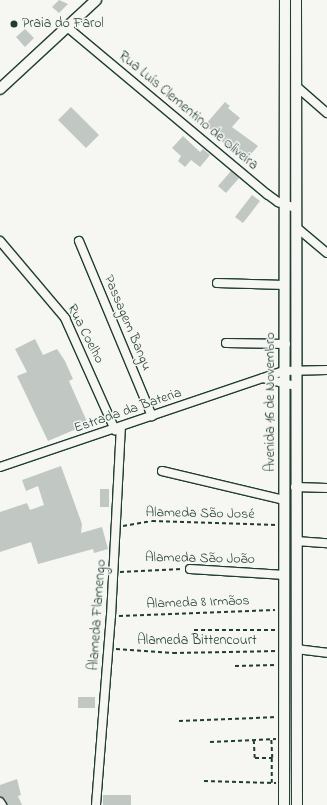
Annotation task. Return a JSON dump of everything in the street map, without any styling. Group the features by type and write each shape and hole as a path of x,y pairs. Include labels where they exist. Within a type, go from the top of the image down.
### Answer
{"main road":[{"path":"0,89 96,0"},
{"name":"Avenida 16 de Novembro","path":"285,0 291,206 296,227 295,386 297,805"},
{"name":"Avenida 16 de Novembro","path":"284,805 284,371 286,344 284,285 291,206 296,86 296,0"}],"street":[{"name":"Rua Luís Clementino de Oliveira","path":"67,27 267,194 291,206"},
{"path":"296,86 327,113"},
{"path":"296,227 327,253"},
{"name":"Rua Coelho","path":"0,241 65,318 118,428"},
{"name":"Passagem Bangu","path":"79,241 152,416"},
{"path":"217,283 284,285"},
{"path":"226,343 286,344"},
{"name":"Estrada da Bateria","path":"0,467 284,371 327,370"},
{"path":"263,378 284,385 295,386"},
{"name":"Alameda Flamengo","path":"96,805 117,526 118,428"},
{"path":"162,472 284,500"},
{"path":"296,487 327,488"},
{"path":"296,541 327,543"},
{"name":"Alameda São João","path":"190,569 285,575"},
{"path":"296,649 327,653"}],"path":[{"name":"Alameda São José","path":"117,526 152,521 284,525"},
{"name":"Alameda São João","path":"114,572 190,569"},
{"name":"Alameda 8 Irmãos","path":"111,616 285,609"},
{"path":"194,630 285,630"},
{"name":"Alameda Bittencourt","path":"108,649 173,653 285,651"},
{"path":"235,666 285,664"},
{"path":"179,721 285,717"},
{"path":"271,739 272,783"},
{"path":"210,742 284,739"},
{"path":"254,740 255,758 272,758"},
{"path":"204,781 284,783"}],"building":[{"path":"59,0 68,4 59,13 52,7"},
{"path":"25,29 34,38 25,47 16,37"},
{"path":"225,102 230,106 228,108 240,118 232,127 258,146 246,160 221,141 225,137 216,129 213,132 205,125"},
{"path":"71,107 99,135 86,148 58,120"},
{"path":"183,136 200,152 203,149 210,155 200,167 191,160 185,167 178,161 181,156 172,148"},
{"path":"231,171 239,178 226,193 218,186"},
{"path":"252,195 260,201 243,223 235,217"},
{"path":"35,339 43,355 57,349 65,361 73,379 69,381 88,424 48,441 17,376 27,372 15,349"},
{"path":"61,466 82,524 81,533 102,527 108,549 94,553 93,549 38,564 31,542 0,552 0,512 27,503 30,510 44,505 38,486 26,491 22,480"},
{"path":"100,489 109,489 109,507 100,507"},
{"path":"78,697 95,697 95,708 78,708"},
{"path":"17,779 21,795 18,796 22,805 7,805 0,797 0,785"},
{"path":"103,795 131,795 131,805 103,805"}],"place":[{"name":"Praia do Farol","path":"14,24"}]}
